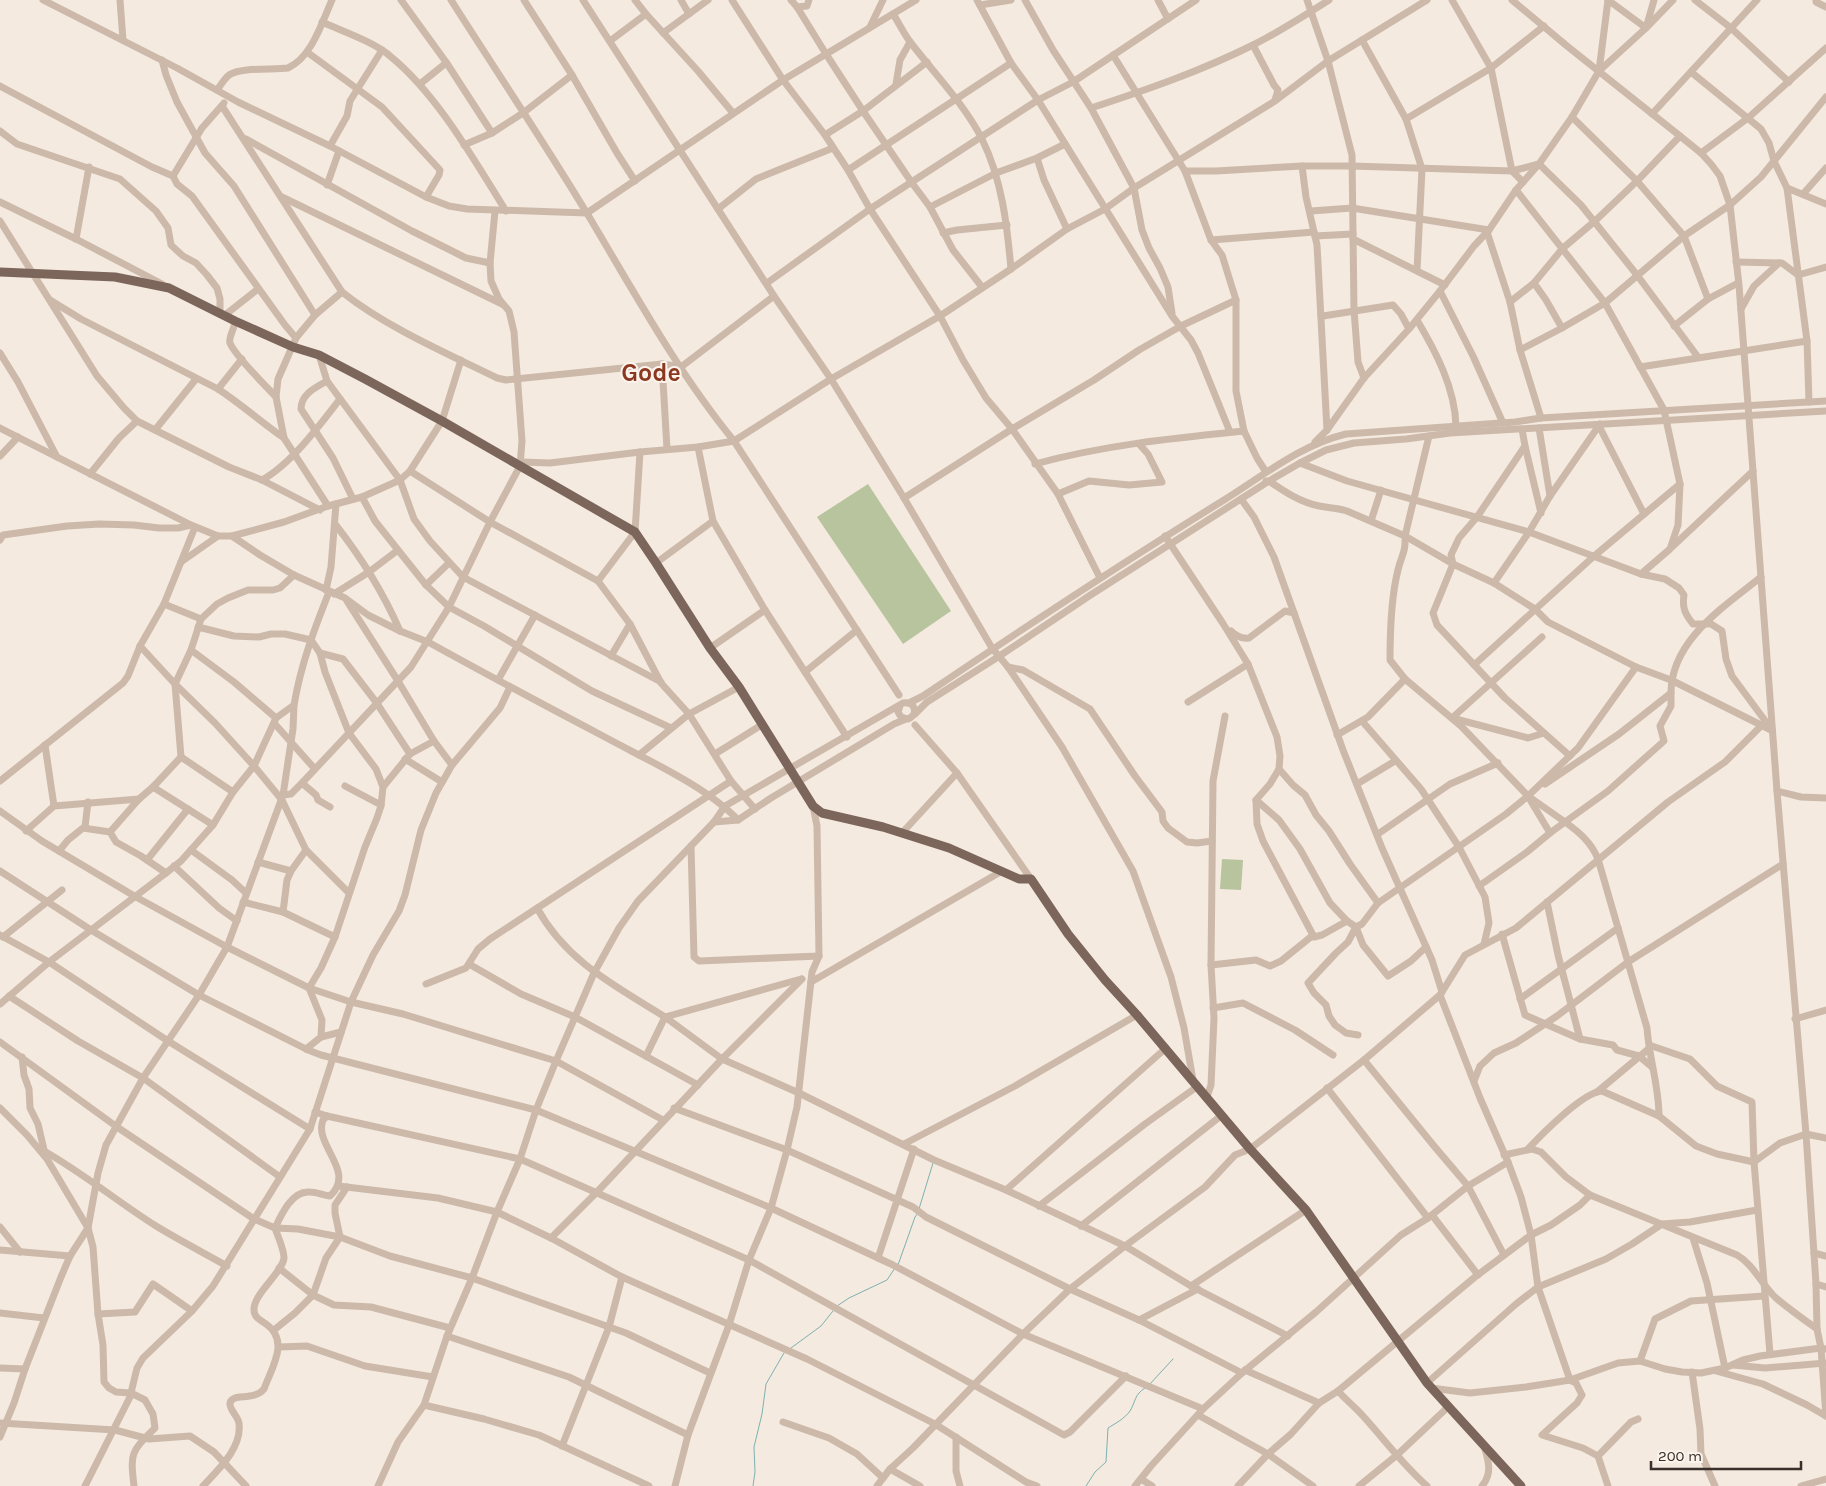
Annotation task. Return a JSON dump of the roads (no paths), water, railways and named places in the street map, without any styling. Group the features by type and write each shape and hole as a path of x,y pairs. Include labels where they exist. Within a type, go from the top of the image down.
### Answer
{"main road":[{"path":"0,272 115,277 169,288 293,347 319,355 521,464 635,532 710,648 739,687 813,806 822,814 883,827 949,848 1019,879 1031,879 1068,934 1105,980 1166,1048 1250,1149 1306,1210 1396,1342 1429,1386 1521,1486"}],"street":[{"path":"43,0 57,3 227,96 330,146 426,198 450,206 467,209 506,212 587,213 783,80 916,0"},
{"path":"120,0 122,40"},
{"path":"217,90 230,74 239,71 288,68 295,65 307,52 332,0"},
{"path":"401,0 446,63 492,133"},
{"path":"451,0 587,213 680,367 718,422 734,441 899,695 915,708 910,717"},
{"path":"524,0 572,75 635,182"},
{"path":"583,0 774,296 831,379 904,498 992,648 1008,667 1062,747 1133,871 1171,977 1195,1083 1146,1124 1039,1206"},
{"path":"636,0 646,14 733,113"},
{"path":"681,0 689,14"},
{"path":"663,33 708,0"},
{"path":"732,0 783,80 825,135 848,170 870,209 940,316 986,398 1012,429 1058,494 1100,578"},
{"path":"791,0 798,7 863,111 930,207 953,250 982,287"},
{"path":"798,7 807,6 809,0"},
{"path":"1011,0 978,2 1011,63 1038,100 1172,316 1181,326 1198,353 1230,432"},
{"path":"1024,0 1073,82 1091,108 1134,188 1142,230 1148,248 1160,268 1168,287 1172,316"},
{"path":"1158,0 1168,18"},
{"path":"767,283 870,209 1038,100 1073,82 1196,0"},
{"path":"1307,0 1328,60 1352,155 1354,310 1358,362 1364,378"},
{"path":"1091,108 1137,93 1253,45 1329,0"},
{"path":"521,464 550,463 698,447 734,441 831,379 940,316 1011,269 1067,228 1105,209 1134,188 1275,100 1328,60 1427,0"},
{"path":"1452,0 1492,68 1512,172 1523,182"},
{"path":"1512,0 1701,153 1720,176 1730,205 1744,350 1795,1019 1806,1134 1816,1284 1816,1329 1823,1349 1826,1416"},
{"path":"1599,71 1608,0 1646,28"},
{"path":"1646,28 1654,0"},
{"path":"1312,446 1327,430 1364,378 1417,320 1474,246 1488,231 1516,190 1539,164 1572,117 1599,71 1646,28 1673,0"},
{"path":"1695,0 1731,28 1789,82"},
{"path":"1652,114 1757,0"},
{"path":"1815,0 1826,7"},
{"path":"868,29 875,19 881,1"},
{"path":"610,41 646,14"},
{"path":"893,14 910,42 955,99 981,137 996,173 1007,225 1011,269"},
{"path":"322,22 382,50 420,84 464,146 506,212"},
{"path":"1406,119 1492,68 1544,26"},
{"path":"1362,40 1406,119 1422,169 1417,270"},
{"path":"896,84 900,60 910,42"},
{"path":"1253,45 1278,90 1275,100"},
{"path":"1701,153 1748,118 1826,48"},
{"path":"330,146 347,116 350,101 382,50"},
{"path":"307,52 359,88 382,107 440,170 426,198"},
{"path":"1113,55 1185,170 1211,240 1222,255 1236,300 1236,391 1244,431 1266,472"},
{"path":"162,60 177,102 197,138 213,164 224,172 234,186 315,315"},
{"path":"825,135 863,111 927,62"},
{"path":"420,84 446,63"},
{"path":"848,170 1011,63"},
{"path":"1691,72 1761,129 1769,143 1774,160 1787,188 1807,341 1809,402"},
{"path":"464,146 492,133 523,113 572,75"},
{"path":"0,86 152,167 173,176 177,184 192,196 258,289 296,338"},
{"path":"173,176 202,128 222,106 227,96"},
{"path":"1520,350 1605,303 1684,236 1730,205 1761,177 1826,97"},
{"path":"222,106 342,292 357,304 390,323 497,378 506,380 662,364 680,367 774,296"},
{"path":"1572,117 1637,181 1684,236 1708,300"},
{"path":"0,130 17,144 120,179 156,211 168,228 171,245 183,256 196,263 217,288 222,314 258,289"},
{"path":"1510,302 1534,284 1563,248 1637,181 1680,136"},
{"path":"243,138 327,185 466,258 490,263"},
{"path":"930,207 996,173 1037,158 1065,144"},
{"path":"718,209 756,179 833,148"},
{"path":"327,185 339,151"},
{"path":"1037,158 1044,180 1067,228"},
{"path":"1185,170 1216,171 1302,166 1351,166 1512,172 1539,164"},
{"path":"1539,164 1581,205 1637,275 1698,357"},
{"path":"1302,166 1306,197 1315,234 1327,430"},
{"path":"76,238 89,168"},
{"path":"1803,194 1826,168"},
{"path":"1787,188 1826,204"},
{"path":"1516,190 1605,303 1664,410 1680,484 1678,525 1670,548"},
{"path":"281,197 502,304 509,311 514,332 522,441 521,464 490,522 449,607 428,642 411,667 398,681 376,702 302,783 291,794 282,798"},
{"path":"0,202 76,238 169,288"},
{"path":"1310,211 1352,208 1488,231"},
{"path":"495,211 490,263 491,281 502,304"},
{"path":"0,221 97,376 124,408 137,420 229,467 262,480 320,510"},
{"path":"943,233 1007,225"},
{"path":"1488,231 1510,302 1520,350 1541,418"},
{"path":"1211,240 1315,234 1353,237 1445,285"},
{"path":"1736,262 1782,263 1798,275"},
{"path":"1740,310 1754,286 1779,263"},
{"path":"1798,275 1826,267"},
{"path":"1674,326 1708,300 1738,283"},
{"path":"1534,284 1546,300 1562,328"},
{"path":"1440,291 1473,356 1503,422"},
{"path":"284,438 276,397 278,379 296,338 315,315 342,292"},
{"path":"48,299 81,319 218,389 234,400 284,438 328,506"},
{"path":"904,498 1012,429 1181,326 1236,300"},
{"path":"1321,314 1324,316 1393,305 1401,314 1409,329"},
{"path":"1417,320 1427,336 1447,380 1456,416 1456,426"},
{"path":"236,321 235,329 230,336 230,342 242,359 276,397"},
{"path":"1640,367 1807,341"},
{"path":"0,352 18,382 57,457"},
{"path":"319,355 327,381 400,480 414,519 430,541 463,577 661,683"},
{"path":"218,389 242,359"},
{"path":"0,428 193,526 218,536 232,536 284,522 328,506 362,497 400,480 410,471 442,421 461,360"},
{"path":"662,364 667,449"},
{"path":"155,430 196,379"},
{"path":"327,381 312,390 301,402 300,409 333,458 352,499"},
{"path":"262,480 270,476 316,431 340,400"},
{"path":"378,1486 398,1442 424,1405 450,1328 472,1278 496,1212 520,1159 536,1110 594,973 619,928 638,901 714,822 725,806 900,706 923,696 992,648 1165,536 1266,472 1331,437 1346,434 1503,422 1517,427 1541,418 1826,401"},
{"path":"714,822 738,820 894,724 910,717 927,702 1089,596 1269,481 1326,450 1354,443 1517,427 1539,428 1599,425 1826,411"},
{"path":"1556,418 1557,427"},
{"path":"90,474 119,438 137,420"},
{"path":"1494,583 1529,532 1550,496 1599,425"},
{"path":"1599,425 1644,514"},
{"path":"1517,427 1525,446 1541,513"},
{"path":"1539,428 1550,496"},
{"path":"1035,464 1072,454 1244,431"},
{"path":"1429,436 1405,536 1406,549 1398,570 1392,612 1390,660 1405,679 1452,718 1498,763 1528,796 1550,833"},
{"path":"0,456 18,437"},
{"path":"1058,494 1089,481 1129,485 1162,482 1148,454 1139,444"},
{"path":"1525,446 1477,518 1459,538 1451,555 1453,564 1433,613 1437,625 1491,684 1570,756"},
{"path":"698,447 713,521 765,610 846,736"},
{"path":"598,581 635,532 640,452"},
{"path":"1300,463 1347,480 1529,532 1641,574 1665,579 1679,588 1684,595 1682,606 1686,616 1694,624 1711,624 1722,631 1726,659 1732,676 1773,731"},
{"path":"410,471 490,522 598,581 630,624 661,683 689,714 731,782 755,809"},
{"path":"1641,574 1753,472"},
{"path":"1252,482 1269,481 1292,497 1320,506 1337,508 1405,536 1453,564 1494,583 1536,608 1548,622 1636,667 1671,680 1773,731"},
{"path":"1474,665 1593,557 1680,484"},
{"path":"1371,521 1381,490"},
{"path":"362,497 375,521 426,585 449,607 592,691 671,728"},
{"path":"1241,499 1254,517 1274,557 1338,735 1399,887 1426,947 1474,1081 1521,1197 1531,1235 1538,1287 1570,1380 1576,1383 1582,1394 1577,1403 1542,1436 1583,1448 1598,1456 1608,1486"},
{"path":"0,1436 3,1424 14,1403 44,1318 70,1256 88,1228 98,1173 106,1145 142,1078 199,995 226,947 282,798 299,674 330,592 336,504"},
{"path":"1202,513 1207,521"},
{"path":"656,563 713,521"},
{"path":"1,537 67,526 99,524 159,528 193,526"},
{"path":"335,524 369,572 387,602 400,631"},
{"path":"0,781 128,676 140,646 164,604 181,563 193,526"},
{"path":"181,563 218,536"},
{"path":"232,536 260,556 294,575 345,598 368,615 428,642 639,755 725,806 738,820"},
{"path":"1165,536 1248,664 1277,736 1280,756 1279,768 1270,784 1256,800 1257,824 1263,841 1285,879 1312,936"},
{"path":"330,592 369,572 398,550"},
{"path":"426,585 449,563"},
{"path":"110,832 181,756 175,684 191,650 199,623 217,604 228,598 248,590 273,590 280,588 294,575"},
{"path":"1479,886 1608,791 1664,741 1660,726 1670,706 1671,680 1684,648 1703,625 1761,577"},
{"path":"1084,588 1089,596"},
{"path":"345,598 434,741 452,765"},
{"path":"164,604 199,623 234,636 259,637 271,634 285,634 311,640 320,653 325,672 349,733 376,769 383,787 381,806 335,937 310,988 322,1020 321,1037"},
{"path":"710,648 765,610"},
{"path":"1222,622 1236,636 1249,638 1285,611 1294,613"},
{"path":"498,680 534,615"},
{"path":"610,656 630,624"},
{"path":"1025,627 1031,635"},
{"path":"805,672 857,630"},
{"path":"1452,718 1542,637"},
{"path":"140,646 215,723 282,798 306,850 349,893"},
{"path":"191,650 234,682 275,721 314,768"},
{"path":"320,653 343,659 376,702 407,756 442,782"},
{"path":"1188,702 1248,664"},
{"path":"1008,667 1023,670 1090,709 1135,776 1162,812 1168,828 1187,842 1212,841"},
{"path":"1358,1035 1346,1034 1335,1025 1329,1016 1326,1005 1314,993 1308,983 1336,952 1348,942 1356,927 1362,924 1378,903 1506,814 1570,756 1578,748 1636,667"},
{"path":"1338,735 1362,722 1405,679"},
{"path":"85,1486 131,1393 137,1368 143,1358 192,1311 214,1286 310,1129 351,1002 373,955 399,911 405,895 421,830 436,793 452,765 500,708 510,687"},
{"path":"639,755 689,714 739,687"},
{"path":"1528,796 1619,734 1671,693"},
{"path":"899,695 899,715 910,717 957,773 1031,879"},
{"path":"0,1004 49,962 136,897 192,850 213,825 233,792 254,766 275,721 294,704"},
{"path":"1207,1098 1211,1085 1213,1008 1211,965 1214,781 1225,716"},
{"path":"1452,718 1528,738 1544,734"},
{"path":"1362,722 1427,798 1459,847 1485,897 1489,922 1484,944"},
{"path":"715,754 763,724"},
{"path":"877,1486 890,1469 1070,1289 1124,1246 1205,1188 1235,1155 1250,1149 1364,1060 1441,993 1465,955 1516,928 1668,802 1725,762 1762,725"},
{"path":"383,787 407,756 434,741"},
{"path":"45,745 54,806"},
{"path":"181,756 233,792"},
{"path":"1357,784 1395,761"},
{"path":"1378,834 1411,812 1427,798 1450,784 1498,763"},
{"path":"1279,768 1293,785 1305,795 1316,815 1378,903"},
{"path":"902,833 957,773"},
{"path":"426,984 466,968 478,949 490,939 731,782"},
{"path":"302,783 318,800 330,807"},
{"path":"345,786 381,806"},
{"path":"153,787 213,825"},
{"path":"1777,791 1801,797 1826,798"},
{"path":"1528,796 1578,831 1594,848 1647,1028 1648,1049 1659,1094 1659,1116"},
{"path":"26,831 54,806 139,799"},
{"path":"1256,800 1279,820 1300,849 1330,903 1347,921 1356,927 1363,945 1388,976 1411,961 1426,947"},
{"path":"59,851 68,840 85,827 88,802"},
{"path":"675,1486 688,1435 729,1325 749,1260 771,1208 787,1150 799,1093 812,972 819,956 817,826 813,806"},
{"path":"147,860 188,809"},
{"path":"0,811 26,831 136,897 226,947 310,988 351,1002 403,1014 556,1061 663,1120"},
{"path":"85,827 110,832 116,842 166,873"},
{"path":"691,846 696,960 819,956"},
{"path":"192,850 246,893"},
{"path":"283,912 291,871 306,850"},
{"path":"258,862 291,871"},
{"path":"1474,1081 1480,1066 1494,1053 1516,1043 1546,1024 1628,962 1783,864"},
{"path":"174,866 219,908 237,921"},
{"path":"0,871 91,930 199,995 306,1049 321,1055 536,1110 771,1208 878,1258 1023,1334 1126,1376 1201,1412 1268,1454 1314,1486"},
{"path":"811,982 1002,871"},
{"path":"62,890 2,936 49,962 168,1041 310,1129"},
{"path":"243,902 283,912 335,937"},
{"path":"1547,902 1580,1039"},
{"path":"537,908 547,926 563,946 594,973 665,1017 722,1059 799,1093 934,1160 1006,1190 1124,1246 1194,1288 1288,1336"},
{"path":"1211,965 1256,960 1270,966 1281,960 1312,936 1322,935 1347,921"},
{"path":"1520,999 1618,928"},
{"path":"1502,934 1525,1015 1580,1039 1613,1045 1617,1050 1639,1056 1652,1067"},
{"path":"469,964 521,994 575,1017 698,1085"},
{"path":"551,1238 722,1059 802,979 812,972"},
{"path":"646,1056 665,1017 802,979"},
{"path":"9,996 78,1041 142,1078 280,1177"},
{"path":"1213,1008 1243,1003 1296,1030 1333,1055"},
{"path":"1795,1019 1826,1010"},
{"path":"904,1144 1014,1086 1137,1015"},
{"path":"306,1049 321,1037 341,1032"},
{"path":"0,1042 116,1126 254,1219 275,1228 298,1229 340,1237 390,1256 472,1278 626,1333 710,1373"},
{"path":"1135,1486 1201,1412 1401,1235 1430,1217 1468,1186 1506,1159 1528,1149 1545,1130 1575,1106 1597,1092 1652,1046 1690,1059 1717,1086 1752,1102 1757,1210 1770,1354"},
{"path":"1006,1190 1166,1048"},
{"path":"22,1058 24,1075 29,1089 30,1108 38,1124 47,1159"},
{"path":"1364,1060 1468,1186 1504,1255"},
{"path":"1327,1088 1478,1275"},
{"path":"1597,1092 1602,1091 1659,1116 1696,1146 1717,1154 1754,1162 1780,1143 1806,1134 1826,1138"},
{"path":"0,1108 27,1135 47,1159 88,1228 93,1247 98,1314 103,1345 104,1382 108,1388 116,1392 131,1393 142,1398 148,1403 155,1420 155,1428 138,1444 132,1455 134,1486"},
{"path":"674,1108 787,1150 897,1199 914,1207 926,1217 1070,1289 1139,1320 1244,1372 1320,1403"},
{"path":"315,1112 520,1159 749,1260 1064,1435 1070,1432 1126,1376"},
{"path":"1081,1226 1222,1115"},
{"path":"203,1486 232,1449 239,1433 238,1418 230,1407 232,1400 238,1397 251,1397 261,1393 279,1347 274,1330 256,1317 254,1310 255,1304 282,1265 284,1256 275,1228 280,1216 298,1195 309,1192 330,1196 338,1186 336,1163 321,1129 323,1120 327,1116"},
{"path":"878,1258 914,1149"},
{"path":"1528,1149 1541,1152 1566,1177 1590,1195 1744,1259 1763,1285 1777,1299 1816,1329"},
{"path":"44,1151 74,1168 96,1187 158,1227 227,1266"},
{"path":"338,1186 438,1198 496,1212 551,1238 622,1277 814,1362 936,1424 1026,1482 1036,1486"},
{"path":"274,1330 295,1314 313,1295 326,1258 340,1237 335,1205 347,1187"},
{"path":"1238,1486 1320,1403 1338,1391 1478,1275 1531,1235 1550,1226 1580,1205 1590,1195"},
{"path":"1139,1320 1194,1288 1306,1210"},
{"path":"1429,1386 1516,1304 1538,1287 1606,1259 1662,1224 1690,1222 1757,1210"},
{"path":"0,1227 20,1252"},
{"path":"1693,1238 1710,1300 1725,1368"},
{"path":"0,1250 70,1256"},
{"path":"1814,1253 1826,1256"},
{"path":"279,1268 313,1295 334,1305 371,1307 450,1328"},
{"path":"562,1446 609,1327 622,1277"},
{"path":"98,1314 136,1312 153,1284 192,1311"},
{"path":"1816,1284 1826,1287"},
{"path":"1640,1361 1655,1319 1691,1301 1764,1296"},
{"path":"0,1313 44,1318"},
{"path":"447,1336 569,1377 688,1435"},
{"path":"279,1347 307,1346 365,1366 433,1377"},
{"path":"1429,1386 1477,1393 1570,1380 1618,1362 1640,1361 1665,1369 1692,1372 1714,1371 1744,1360 1770,1354 1823,1349"},
{"path":"1733,1364 1765,1368 1824,1363"},
{"path":"0,1368 25,1368"},
{"path":"1714,1371 1763,1384 1826,1416"},
{"path":"1692,1372 1700,1429 1700,1454 1715,1486"},
{"path":"1338,1391 1427,1486"},
{"path":"424,1405 484,1419 539,1436 648,1486"},
{"path":"1359,1486 1397,1455 1448,1407"},
{"path":"1598,1456 1631,1422 1638,1419"},
{"path":"783,1422 828,1438 856,1454 883,1478"},
{"path":"3,1424 112,1430 145,1438 190,1436 214,1452 246,1486"},
{"path":"956,1437 956,1471 960,1486"},
{"path":"1482,1486 1488,1479 1489,1472 1486,1449"},
{"path":"890,1469 920,1486"},
{"path":"1140,1479 1152,1486"},
{"path":"1801,1486 1826,1479"}],"waterway":[{"path":"919,1209 933,1163"},
{"path":"898,1265 918,1213"},
{"path":"837,1306 849,1298 887,1280 895,1268"},
{"path":"791,1348 821,1326 833,1311"},
{"path":"753,1486 755,1472 754,1447 762,1414 766,1384 784,1353"},
{"path":"1150,1384 1173,1359"},
{"path":"1086,1486 1095,1472 1106,1462 1108,1428 1128,1414 1137,1396 1145,1388"}],"district":[{"name":"Gode","path":"651,372"}]}
